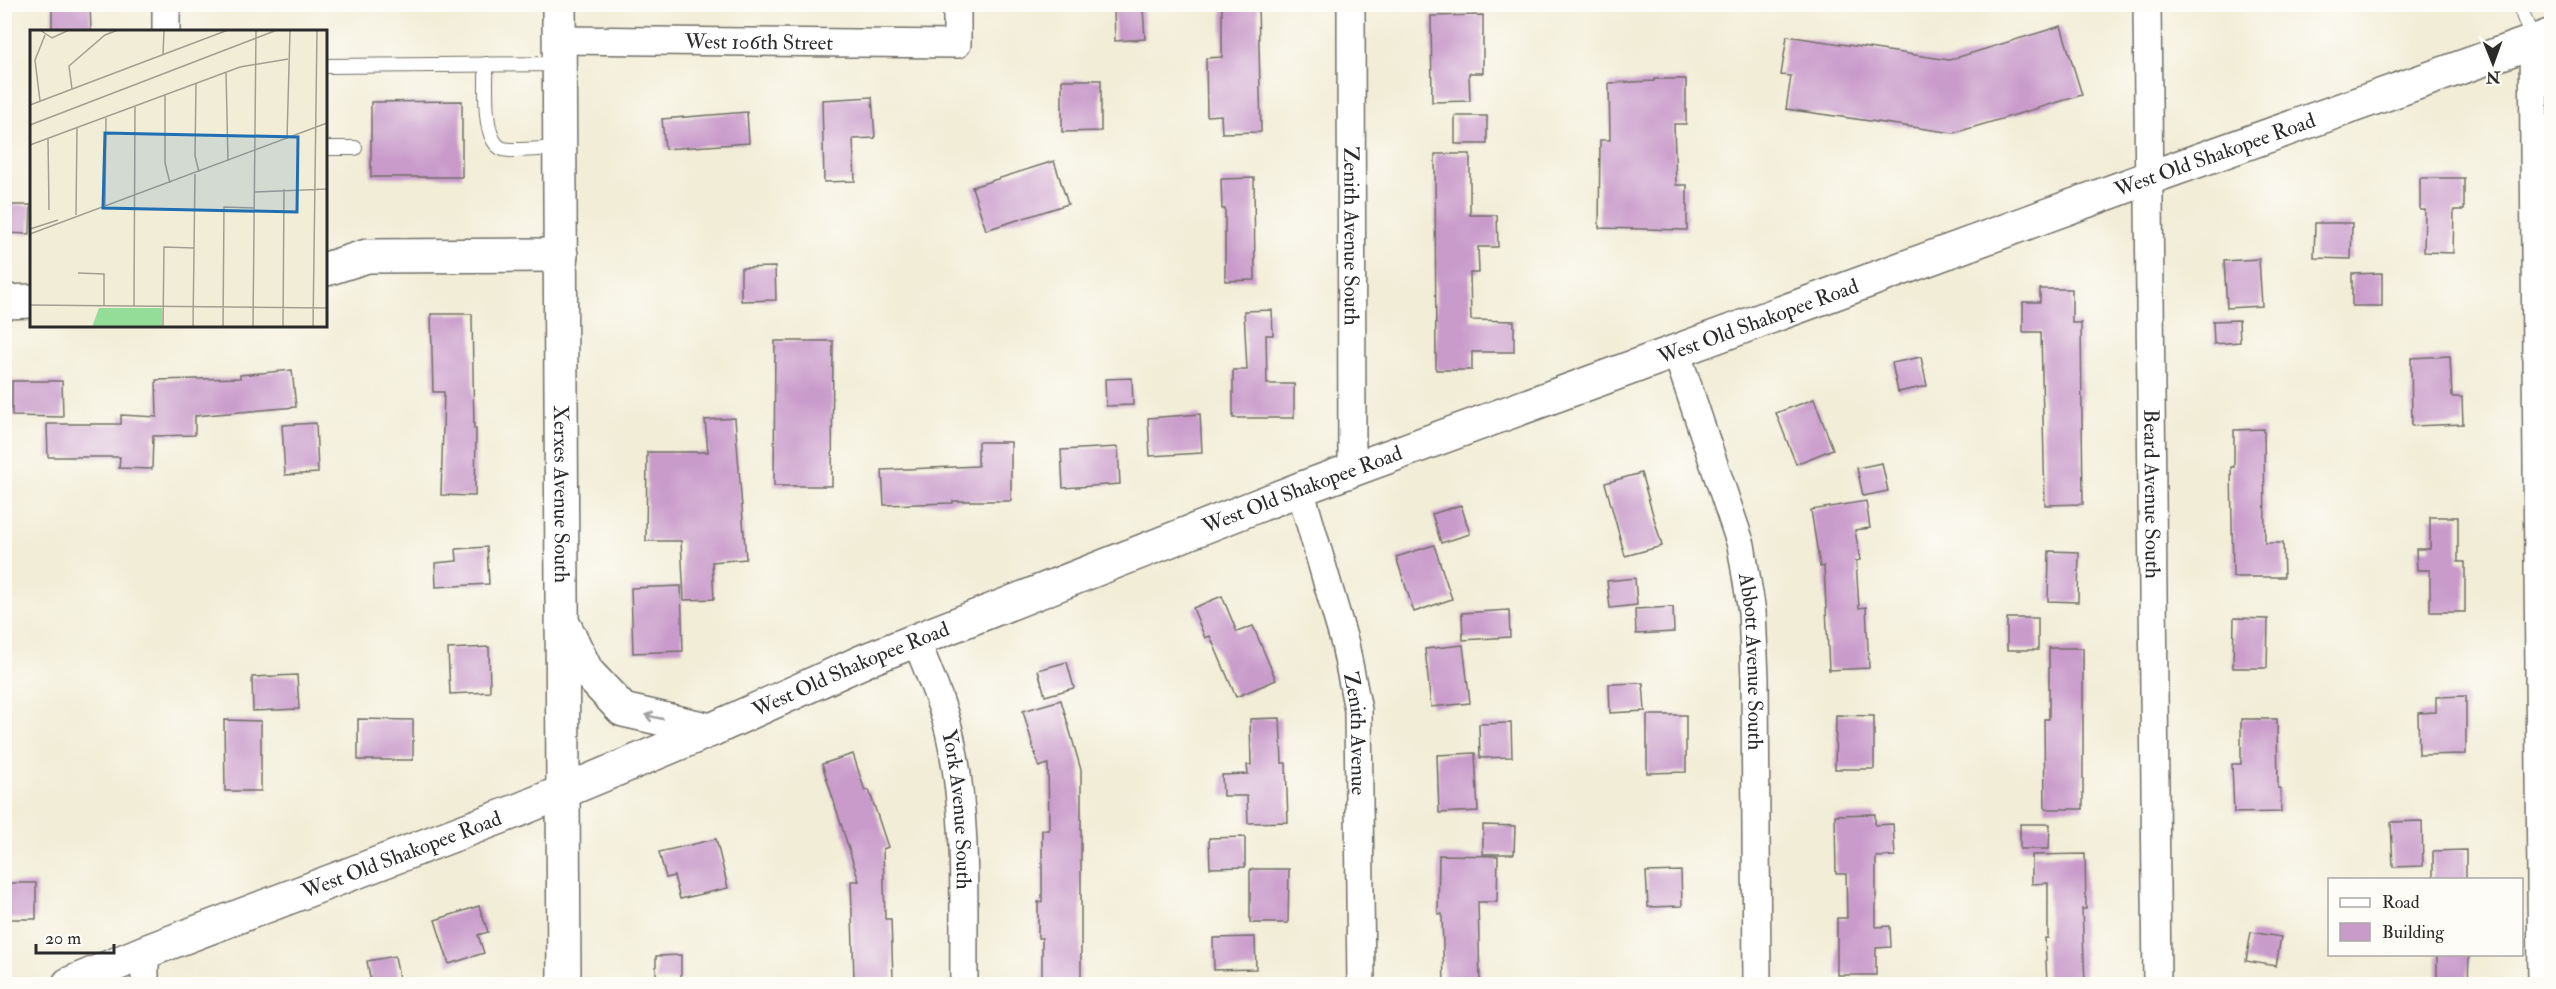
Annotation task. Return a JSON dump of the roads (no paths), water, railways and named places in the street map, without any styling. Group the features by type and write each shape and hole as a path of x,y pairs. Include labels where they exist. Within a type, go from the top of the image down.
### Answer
{"main road":[{"name":"Xerxes Avenue South","path":"559,4 564,984"},
{"name":"West Old Shakopee Road","path":"69,984 144,952 562,792 711,730 866,660 1352,469 2150,178 2542,38"},
{"path":"327,269 367,256 561,255"},
{"path":"4,302 30,301"},
{"path":"563,621 587,672 622,710 711,730"}],"street":[{"path":"166,4 166,30"},
{"name":"West 106th Street","path":"560,52 957,44 957,4"},
{"name":"Zenith Avenue South","path":"1351,4 1352,469"},
{"name":"Beard Avenue South","path":"2147,4 2157,984"},
{"path":"2542,38 2542,984"},
{"name":"Abbott Avenue South","path":"1676,351 1741,545 1752,612 1755,678 1757,984"},
{"name":"Zenith Avenue","path":"1300,489 1345,644 1358,710 1361,984"},
{"name":"York Avenue South","path":"916,640 951,739 959,792 962,845 963,984"},
{"path":"144,952 145,984"}],"lane":[{"path":"2519,4 2542,38"},
{"path":"327,66 486,64 560,52"},
{"path":"486,64 488,129 494,143 504,149 561,148"},
{"path":"327,148 355,148"}]}
